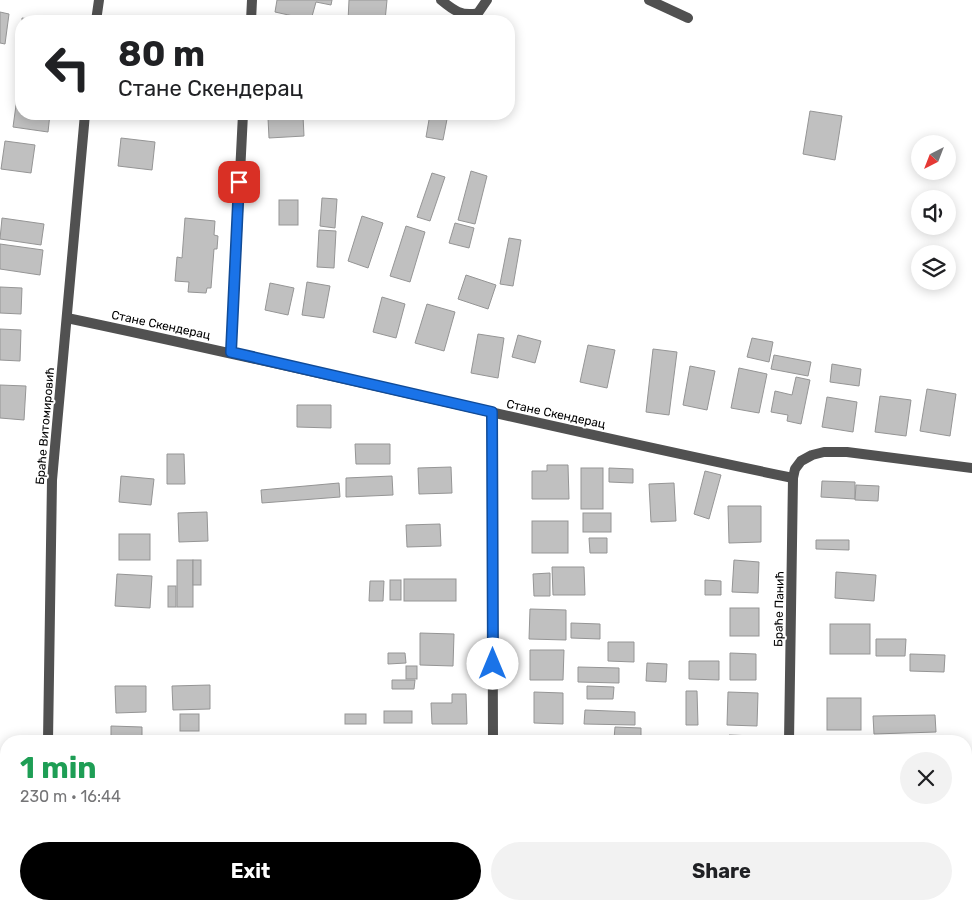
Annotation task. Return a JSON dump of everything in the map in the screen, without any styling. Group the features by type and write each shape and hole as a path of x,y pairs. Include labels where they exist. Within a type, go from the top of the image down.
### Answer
{"street":[{"path":"97,15 99,0"},
{"path":"251,15 252,0"},
{"path":"441,0 456,12 468,15 478,13 487,0"},
{"path":"649,0 688,18"},
{"name":"Браће Витомировић","path":"48,735 52,480 85,120"},
{"path":"231,352 243,120"},
{"name":"Стане Скендерац","path":"67,318 231,352 793,478"},
{"path":"492,412 493,735"},
{"path":"793,478 795,469 801,461 812,455 824,452 847,452 972,468"},
{"name":"Браће Панић","path":"789,735 793,478"}],"building":[{"path":"277,0 332,0 331,5 316,2 312,15 288,15 275,12"},
{"path":"349,0 387,0 386,15 348,15"},
{"path":"0,12 9,14 5,44 0,43"},
{"path":"810,111 842,116 835,160 803,154"},
{"path":"15,112 15,120 49,120 48,132 13,127"},
{"path":"268,120 303,120 304,136 269,138"},
{"path":"429,120 447,120 443,140 426,137"},
{"path":"121,138 155,142 152,170 118,166"},
{"path":"5,141 35,145 31,173 1,169"},
{"path":"471,171 487,176 475,224 458,220"},
{"path":"432,173 445,177 430,221 417,217"},
{"path":"322,198 337,199 335,228 320,226"},
{"path":"279,200 298,200 298,225 279,225"},
{"path":"362,216 383,223 368,268 348,261"},
{"path":"2,218 44,224 41,245 0,239"},
{"path":"185,218 215,221 214,235 218,236 217,249 214,249 211,288 207,288 206,293 188,292 189,282 175,281 177,257 182,258"},
{"path":"455,223 474,228 469,248 449,243"},
{"path":"406,226 425,232 410,282 390,276"},
{"path":"319,230 336,231 334,268 317,267"},
{"path":"509,238 521,240 513,286 500,284"},
{"path":"0,244 43,250 40,275 0,269"},
{"path":"466,275 496,285 488,309 458,299"},
{"path":"307,282 330,286 324,318 302,315"},
{"path":"270,283 294,288 288,315 265,310"},
{"path":"0,287 22,288 21,314 0,313"},
{"path":"382,297 405,304 396,338 373,332"},
{"path":"427,304 455,312 444,351 415,343"},
{"path":"0,329 21,330 20,361 0,360"},
{"path":"478,334 504,338 498,378 471,373"},
{"path":"518,335 541,341 535,363 512,357"},
{"path":"752,338 773,342 769,362 747,357"},
{"path":"588,345 615,350 607,388 580,382"},
{"path":"653,349 677,352 669,415 646,412"},
{"path":"774,355 811,362 808,376 771,369"},
{"path":"832,364 861,369 859,386 830,382"},
{"path":"690,366 715,371 707,410 683,405"},
{"path":"739,368 767,374 759,413 731,408"},
{"path":"796,377 810,380 801,424 787,421 788,415 771,412 775,391 792,395"},
{"path":"0,385 26,386 24,420 0,418"},
{"path":"927,389 956,394 950,436 920,431"},
{"path":"880,396 911,400 906,436 875,432"},
{"path":"827,397 857,402 853,432 822,427"},
{"path":"297,405 331,405 331,428 297,427"},
{"path":"355,444 390,444 390,464 356,464"},
{"path":"167,454 184,454 185,484 167,484"},
{"path":"547,465 568,465 569,499 532,499 532,471 547,471"},
{"path":"451,467 452,493 419,494 418,468"},
{"path":"581,468 603,468 603,509 581,509"},
{"path":"609,468 633,469 633,483 609,482"},
{"path":"705,471 721,475 709,519 694,514"},
{"path":"121,476 154,479 151,505 119,502"},
{"path":"392,476 393,495 346,497 346,478"},
{"path":"822,481 855,482 855,499 821,497"},
{"path":"339,483 340,497 262,503 261,490"},
{"path":"674,483 676,521 651,522 649,484"},
{"path":"856,485 879,486 878,501 855,500"},
{"path":"728,506 761,506 761,542 729,543"},
{"path":"207,512 208,541 179,542 178,513"},
{"path":"583,513 611,513 611,532 583,532"},
{"path":"532,521 568,521 568,553 532,553"},
{"path":"440,524 441,546 407,547 406,525"},
{"path":"119,534 150,534 150,560 119,560"},
{"path":"589,538 607,538 607,553 590,553"},
{"path":"816,540 849,540 849,550 816,549"},
{"path":"177,560 193,560 193,607 177,607"},
{"path":"193,560 201,560 201,585 193,585"},
{"path":"734,560 759,562 758,593 732,592"},
{"path":"552,567 584,567 585,595 553,595"},
{"path":"836,572 876,575 874,601 835,598"},
{"path":"550,573 550,596 534,596 533,574"},
{"path":"117,574 152,576 150,608 115,606"},
{"path":"404,579 456,579 456,601 404,601"},
{"path":"390,580 401,580 401,600 390,600"},
{"path":"705,580 721,581 721,595 705,595"},
{"path":"370,581 384,581 383,601 369,601"},
{"path":"168,586 176,586 176,607 168,607"},
{"path":"730,608 759,608 759,636 730,636"},
{"path":"530,609 566,610 566,640 529,639"},
{"path":"571,623 600,624 600,639 571,638"},
{"path":"830,624 870,624 870,654 830,654"},
{"path":"420,633 454,634 453,666 420,665"},
{"path":"876,639 906,639 905,656 876,656"},
{"path":"608,642 634,642 634,662 608,661"},
{"path":"530,650 564,650 563,680 530,680"},
{"path":"388,653 405,653 406,663 388,664"},
{"path":"730,653 756,654 756,680 730,680"},
{"path":"910,654 945,655 944,672 910,671"},
{"path":"689,661 719,661 719,680 689,679"},
{"path":"647,663 667,664 666,682 646,681"},
{"path":"406,666 417,666 417,679 406,679"},
{"path":"578,667 619,668 619,683 578,682"},
{"path":"392,680 415,680 414,689 392,689"},
{"path":"210,685 210,709 173,710 172,686"},
{"path":"115,686 146,686 146,712 116,713"},
{"path":"587,686 614,687 613,699 587,699"},
{"path":"686,691 697,691 698,725 686,725"},
{"path":"534,692 563,693 563,724 534,723"},
{"path":"728,692 758,693 757,726 727,725"},
{"path":"452,694 466,694 467,724 432,724 431,703 452,703"},
{"path":"827,698 861,698 861,730 827,730"},
{"path":"585,710 635,712 635,725 584,724"},
{"path":"384,711 412,711 412,723 384,723"},
{"path":"180,714 199,714 199,731 180,731"},
{"path":"345,714 366,714 366,724 345,724"},
{"path":"935,715 936,732 874,734 873,716"},
{"path":"111,726 142,727 142,735 111,735"},
{"path":"615,727 641,728 641,735 614,735"}],"route":[{"path":"239,182 231,352 492,412 493,664"}]}
